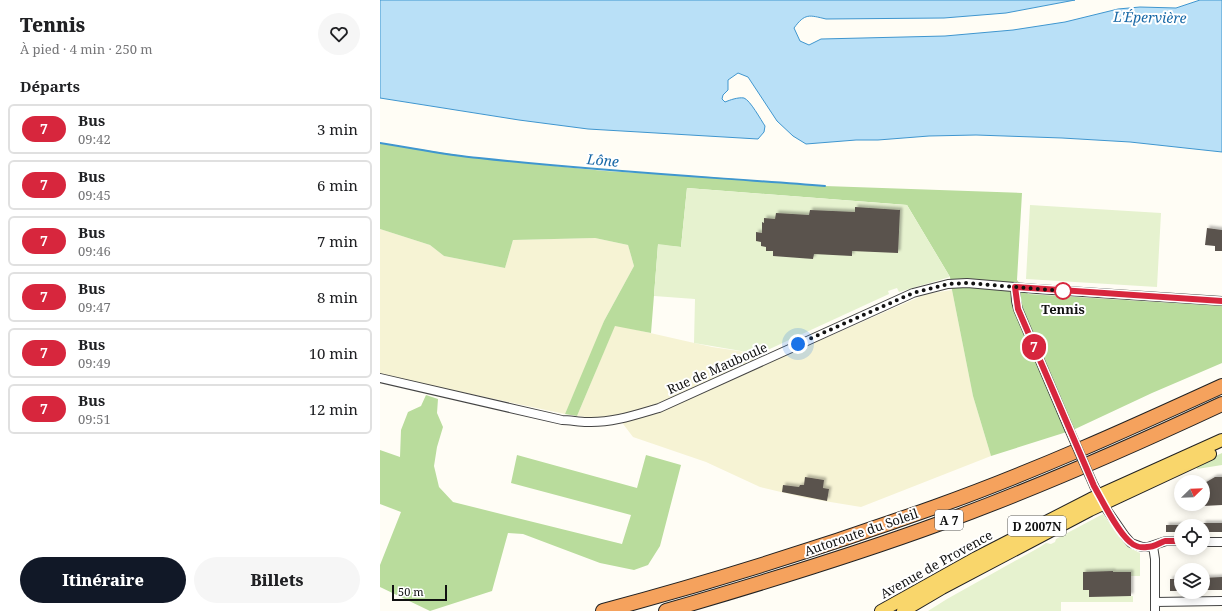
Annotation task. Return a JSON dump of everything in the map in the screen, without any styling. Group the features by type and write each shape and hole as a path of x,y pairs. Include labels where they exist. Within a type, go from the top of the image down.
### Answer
{"highway":[{"name":"Autoroute du Soleil","path":"603,611 735,574 836,542 936,506 1063,456 1162,414 1222,386"},
{"name":"Autoroute du Soleil","path":"666,611 739,590 942,523 1068,473 1167,430 1222,404"}],"main road":[{"name":"Avenue de Provence","path":"881,611 976,558 1099,495 1222,440"},
{"name":"Avenue de Provence","path":"903,611 1099,495 1222,449"}],"street":[{"name":"Rue de Mauboule","path":"380,378 562,420 602,422 630,417 659,408 913,293 948,284 967,283 1222,301"},
{"path":"1015,287 1018,309 1099,495 1131,543 1142,547 1151,547 1166,541 1174,541"},
{"path":"1210,542 1222,542"},
{"path":"1151,547 1155,559 1155,611"},
{"path":"1155,602 1222,600"}],"shaded area":[{"path":"380,229 430,245 444,256 505,268 513,240 595,238 628,245 634,266 604,321 595,346 565,414 380,374"},
{"path":"952,290 973,396 991,456 861,507 806,498 760,487 706,462 633,437 617,416 595,418 577,416 615,325 712,347 759,354 766,364 926,294"}],"green space":[{"path":"380,143 477,158 605,171 711,177 825,186 1022,193 1017,280 1028,294 1222,306 1222,363 1152,393 1073,430 991,456 973,396 950,277 907,205 687,188 681,247 658,245 651,333 615,326 577,416 565,414 604,321 634,266 628,245 595,238 513,240 505,268 444,256 430,245 380,229"},
{"path":"687,188 907,205 950,277 899,292 897,288 888,291 889,294 759,354 694,343 695,299 654,296 658,244 681,247"},
{"path":"1030,205 1161,213 1157,287 1026,279"},
{"path":"426,395 438,399 437,413 443,427 437,447 434,466 439,487 453,502 622,544 631,515 511,483 517,455 637,488 646,455 681,465 660,546 648,565 634,570 600,563 523,534 508,533 492,591 430,611 380,587 380,565 401,512 380,504 380,450 400,457 401,430 408,412 421,406"},
{"path":"1222,453 1222,465 1197,469 1196,465"},
{"path":"1103,514 1125,544 1140,553 1140,576 1131,576 1131,596 1133,596 1133,602 1061,602 1061,611 928,611 1046,543 1051,544 1055,542 1056,539"}],"water":[{"name":"L'Épervière","path":"380,0 1075,0 1006,13 944,18 826,19 808,16 801,20 794,28 800,41 809,45 821,39 945,36 1013,30 1065,22 1118,9 1140,7 1176,8 1200,0 1222,0 1222,152 1130,142 976,135 929,136 806,144 793,136 777,121 748,77 738,73 728,80 728,90 723,95 722,99 725,102 737,98 744,98 749,102 765,126 764,132 758,139 588,129 519,120 380,98"}],"building":[{"path":"855,207 900,210 898,253 852,251 852,256 814,254 813,259 773,256 773,251 766,251 766,247 761,246 761,242 756,241 756,232 762,233 762,222 764,223 764,218 775,219 776,213 809,215 810,210 855,212"},
{"path":"1207,228 1222,230 1222,251 1215,251 1215,246 1205,245"},
{"path":"805,477 824,480 823,488 829,489 827,501 782,492 783,485 799,487 800,485 804,485"},
{"path":"1215,477 1222,477 1222,505 1210,506 1210,480"},
{"path":"1210,523 1222,523 1222,532 1210,532"},
{"path":"1166,525 1174,525 1174,532 1166,532"},
{"path":"1083,572 1131,572 1131,596 1089,597 1089,590 1083,590"},
{"path":"1222,577 1222,590 1210,590 1210,578"},
{"path":"1170,579 1174,579 1174,591 1170,591"}],"waterway":[{"name":"Lône","path":"380,143 454,155 522,163 825,186"}],"bus line":[{"name":"7","path":"1174,541 1166,541 1148,547 1135,545 1125,536 1107,510 1094,486 1018,309 1015,287 1222,301"}],"place":[{"name":"Tennis","path":"1063,291"}],"route":[{"path":"798,344 913,293 936,286 967,283 1063,291"}]}
